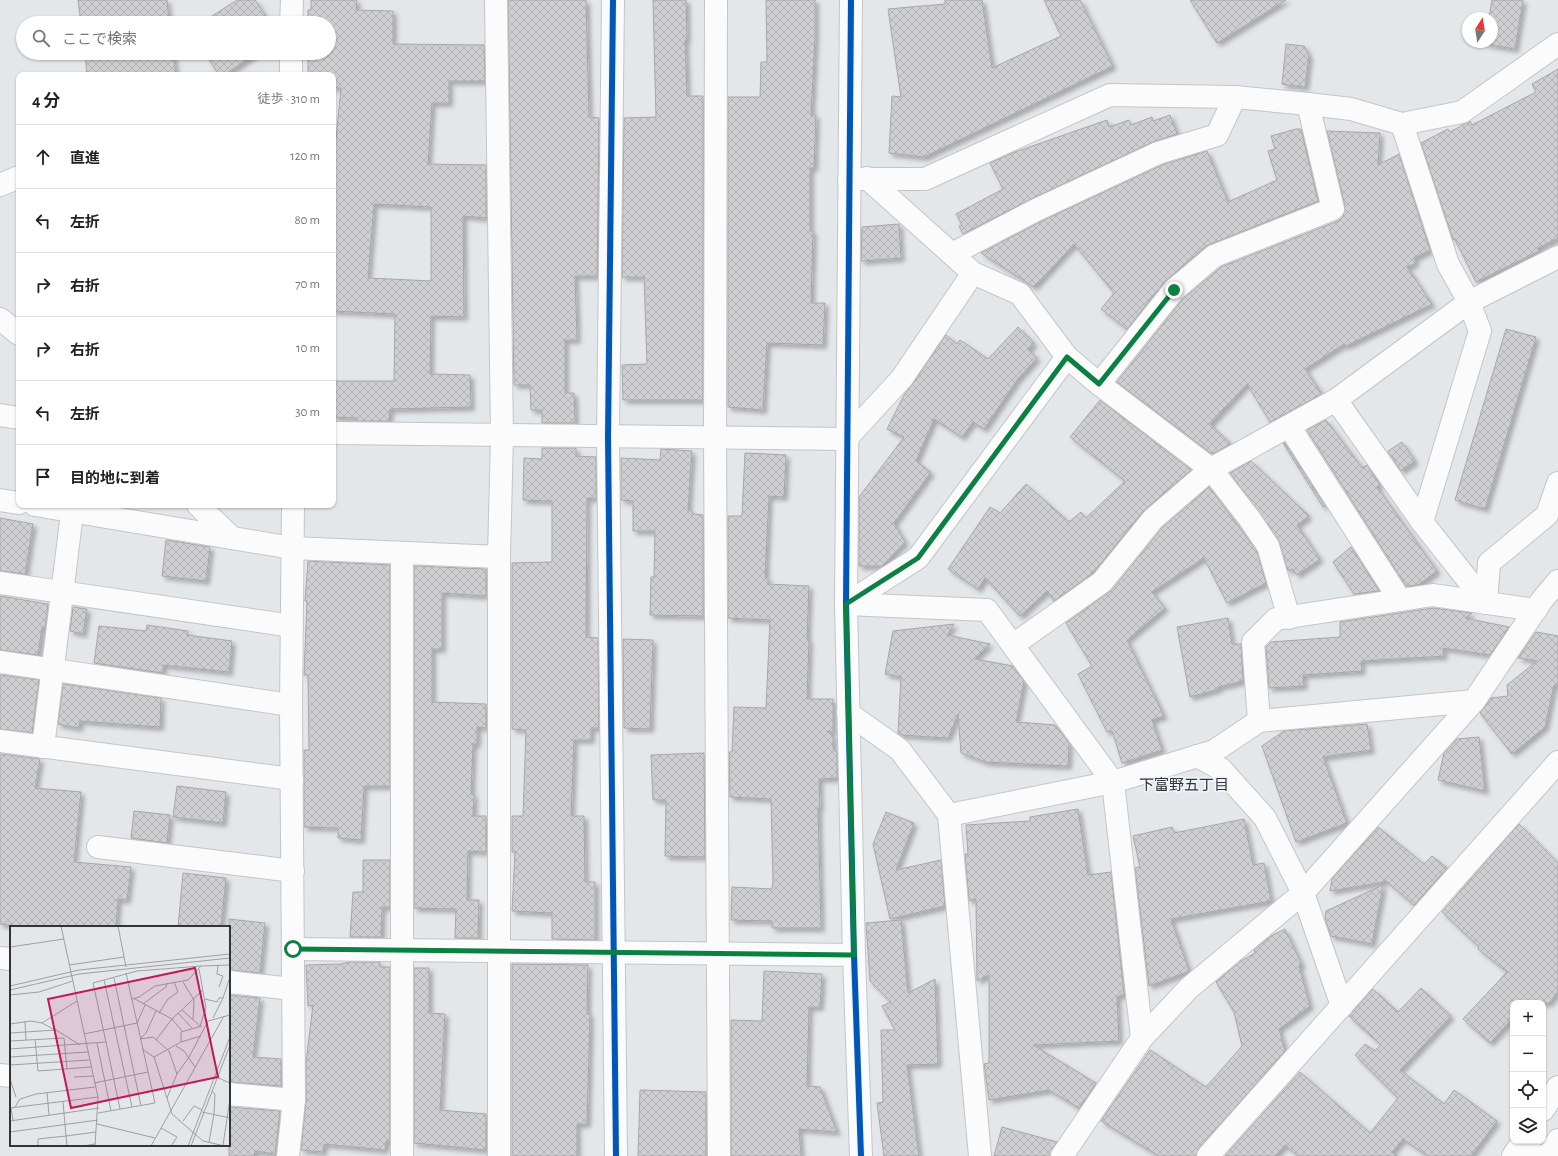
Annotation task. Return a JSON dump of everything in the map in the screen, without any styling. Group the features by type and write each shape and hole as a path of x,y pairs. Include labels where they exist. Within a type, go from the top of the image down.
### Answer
{"street":[{"path":"291,16 292,0"},
{"path":"496,0 502,435 500,557 498,1156"},
{"path":"613,0 608,436 616,1156"},
{"path":"716,0 715,438 719,1156"},
{"path":"851,0 858,179 846,439 846,604 854,955 861,1156"},
{"path":"858,179 925,179 1110,95 1235,98 1308,104 1351,109 1402,124 1462,112 1558,44"},
{"path":"291,60 291,72"},
{"path":"952,254 1036,210 1158,153 1217,135 1235,98"},
{"path":"1099,384 1174,290 1214,256 1333,209 1308,104"},
{"path":"1402,124 1448,264 1469,302 1480,331 1422,522"},
{"path":"0,185 16,178"},
{"path":"858,179 973,272 1020,294 1067,357 1099,384 1211,469 1250,518 1268,546 1289,618"},
{"path":"1013,645 1102,582 1153,519 1211,469 1336,400 1469,302 1558,257"},
{"path":"336,433 846,439 902,378 973,272"},
{"path":"0,319 16,332"},
{"path":"0,332 16,334"},
{"path":"846,604 918,558 1067,357"},
{"path":"1336,400 1422,522 1486,603"},
{"path":"0,415 16,418"},
{"path":"1289,426 1400,600"},
{"path":"1486,603 1489,563 1547,515 1558,483"},
{"path":"0,500 16,503"},
{"path":"43,747 73,508 292,548 500,557"},
{"path":"201,508 232,538"},
{"path":"288,1156 294,1100 291,705 293,508"},
{"path":"402,553 402,1156"},
{"path":"1062,1156 1142,1038 1189,988 1304,893 1474,701 1536,610 1558,581"},
{"path":"0,583 292,626"},
{"path":"1259,721 1252,642 1276,619 1432,595 1536,610"},
{"path":"846,604 987,610 1114,782 1142,1038"},
{"path":"0,662 291,705"},
{"path":"949,815 1114,782 1214,751 1259,721 1474,701"},
{"path":"848,713 900,750 949,815 980,1156"},
{"path":"0,741 292,779"},
{"path":"1197,756 1221,769 1265,818 1304,893 1342,1006"},
{"path":"1208,1156 1558,762"},
{"path":"98,847 293,871"},
{"path":"293,949 854,955"},
{"path":"0,958 10,959"},
{"path":"230,982 293,989"},
{"path":"0,1075 10,1076"},
{"path":"1544,1108 1558,1087"},
{"path":"230,1094 294,1100"},
{"path":"1548,1156 1558,1140"}],"building":[{"path":"78,0 167,0 168,16 80,16"},
{"path":"237,0 255,0 265,16 212,16"},
{"path":"311,0 357,0 356,10 393,11 393,44 484,45 485,81 449,81 449,103 432,103 428,164 486,165 486,218 463,216 464,317 431,316 430,374 470,375 471,407 390,409 389,421 357,421 357,418 336,417 336,381 394,381 395,314 336,311 336,139 341,88 336,88 336,72 308,72 308,60 336,60 336,16 308,16 308,10 311,10","holes":["374,204 431,207 431,281 368,278"]},
{"path":"508,0 586,0 589,117 599,118 597,276 575,276 577,340 565,340 565,393 574,393 575,423 542,423 542,410 531,410 530,385 514,385"},
{"path":"653,0 686,0 687,40 685,40 687,96 703,96 703,400 623,400 622,365 647,364 644,277 622,277 624,118 656,117"},
{"path":"766,0 815,0 815,37 811,115 816,115 814,168 810,168 810,231 813,231 811,303 825,303 823,345 767,343 763,410 728,407 728,97 760,97 761,62 767,62"},
{"path":"945,0 982,0 992,68 1061,36 1044,0 1080,0 1113,66 924,157 889,153 892,96 901,97 888,9 945,4"},
{"path":"1190,0 1286,0 1217,43"},
{"path":"1492,0 1523,0 1515,49 1498,46 1498,12 1490,12"},
{"path":"1286,44 1304,46 1309,55 1305,87 1282,84"},
{"path":"86,60 174,60 176,72 87,72"},
{"path":"209,60 246,60 228,72 217,72"},
{"path":"1558,69 1558,238 1538,248 1539,251 1476,282 1455,239 1453,240 1421,143 1448,129 1450,132 1470,121 1472,125 1536,92 1532,84"},
{"path":"1170,115 1177,134 1153,142 1031,199 963,234 959,226 962,225 956,214 1003,189 990,163 1015,152 1107,120 1109,127 1129,120 1131,125 1152,117 1153,121"},
{"path":"1301,129 1318,201 1206,246 1164,282 1127,329 1101,309 1114,293 1074,244 1034,287 981,253 1042,221 1162,165 1207,151 1228,202 1277,180 1268,151 1275,149 1271,136"},
{"path":"1327,131 1380,133 1378,165 1399,154 1430,250 1414,258 1416,263 1407,267 1432,304 1346,346 1344,344 1305,369 1322,394 1270,422 1247,384 1210,424 1231,444 1212,454 1117,382 1183,299 1221,267 1338,221 1343,217 1345,206"},
{"path":"899,224 901,258 861,261 862,227"},
{"path":"1018,327 1034,343 1028,350 1037,358 1017,380 984,429 973,422 962,437 934,419 916,461 931,472 894,523 905,542 882,566 859,566 859,497 904,437 887,429 904,395 946,335 957,344 960,340 988,359"},
{"path":"1506,329 1536,337 1485,509 1455,500"},
{"path":"1100,400 1191,470 1143,511 1093,573 1054,601 1047,591 1020,616 985,578 978,589 948,569 990,507 1000,513 1026,484 1069,522 1081,512 1086,518 1125,481 1070,437"},
{"path":"1326,420 1362,468 1367,465 1380,485 1377,487 1437,571 1418,585 1406,586 1307,430"},
{"path":"1402,442 1415,461 1401,471 1388,451"},
{"path":"1283,443 1285,443 1325,506 1323,507"},
{"path":"542,448 576,448 576,456 596,457 596,499 587,498 586,637 598,638 599,728 591,728 591,740 574,740 571,816 584,816 585,882 595,882 595,940 552,939 552,913 512,911 515,852 512,852 512,816 523,816 526,730 512,729 512,563 552,562 552,501 523,500 524,458 542,459"},
{"path":"661,449 692,451 688,510 692,511 692,514 703,515 703,616 650,615 651,577 654,577 655,531 633,531 633,501 621,500 621,458 660,460"},
{"path":"745,453 786,455 784,497 769,496 765,578 768,578 768,584 809,586 807,699 833,699 833,732 827,731 833,736 833,749 837,753 837,778 819,779 820,808 818,808 821,928 772,928 772,921 731,920 732,887 772,889 773,881 771,799 730,797 729,752 732,752 734,707 766,708 770,620 728,618 728,516 742,516"},
{"path":"1251,461 1309,516 1297,525 1320,559 1297,575 1293,569 1288,571 1278,539 1230,473"},
{"path":"1209,487 1257,551 1266,583 1227,603 1204,558 1152,592 1165,608 1127,640 1164,716 1152,720 1162,750 1122,763 1112,731 1107,732 1078,674 1092,666 1066,623 1112,590 1162,528"},
{"path":"0,518 33,524 25,574 0,571"},
{"path":"166,540 210,547 206,581 162,576"},
{"path":"1351,547 1379,591 1354,594 1333,562"},
{"path":"308,561 390,565 390,786 364,786 361,840 338,838 338,828 304,827 304,750 309,750 308,675 304,675 307,601 305,601"},
{"path":"414,566 486,569 486,596 442,593 442,649 432,649 432,702 486,704 486,728 477,727 477,744 473,744 471,794 474,795 473,816 486,816 486,852 468,851 467,900 479,900 478,938 455,938 456,909 414,908"},
{"path":"0,596 48,604 45,627 42,627 38,655 0,650"},
{"path":"73,607 87,609 83,634 70,631"},
{"path":"1433,608 1472,613 1465,618 1509,627 1490,655 1443,648 1444,656 1361,661 1362,671 1303,675 1304,686 1269,688 1266,647 1271,642 1340,637 1340,622"},
{"path":"1228,618 1232,644 1241,644 1243,681 1218,687 1219,689 1190,697 1177,627"},
{"path":"954,624 947,635 990,644 975,659 1013,666 1024,681 1016,722 1055,725 1069,743 1068,766 986,762 961,753 958,714 948,738 901,735 898,733 901,677 885,674 893,631"},
{"path":"147,625 188,631 187,635 232,641 229,672 163,665 163,673 94,663 99,626 146,631"},
{"path":"1536,632 1558,636 1558,685 1554,685 1545,727 1512,754 1480,713 1491,698 1508,696 1507,685 1537,661 1518,658"},
{"path":"623,639 653,640 650,729 624,728"},
{"path":"0,675 39,680 32,733 0,729"},
{"path":"63,684 161,698 160,727 80,721 79,728 58,724"},
{"path":"1367,724 1371,750 1323,757 1347,823 1296,842 1262,746 1284,731"},
{"path":"1479,737 1485,791 1438,780 1444,753 1457,739"},
{"path":"704,753 705,857 665,856 666,800 653,800 651,755"},
{"path":"0,754 40,759 35,788 81,792 74,862 131,867 127,900 118,899 116,926 19,926 0,924"},
{"path":"177,786 226,792 223,823 173,817"},
{"path":"1078,809 1088,875 1111,872 1124,994 1117,997 1119,1041 1033,1045 1096,1083 1079,1108 1049,1090 989,1100 984,1064 989,1063 989,975 977,981 976,899 969,901 965,854 968,854 966,825 1030,821 1030,817"},
{"path":"134,811 170,815 167,843 131,838"},
{"path":"886,812 914,823 896,870 941,860 945,906 890,919 873,844"},
{"path":"1244,819 1253,865 1264,863 1271,901 1171,919 1189,971 1149,986 1135,868 1140,867 1133,836 1172,827 1174,833"},
{"path":"1519,824 1558,863 1558,991 1549,1003 1546,1003 1546,1000 1510,1000 1510,1021 1490,1043 1463,1019 1507,972 1478,949 1479,947 1442,912"},
{"path":"1378,827 1424,864 1432,856 1447,868 1414,905 1384,879 1384,882 1330,891 1332,879"},
{"path":"363,860 390,860 390,907 382,907 381,937 350,937 353,892 363,892"},
{"path":"183,873 226,878 221,926 178,926"},
{"path":"1383,885 1372,944 1331,936 1325,918 1326,911"},
{"path":"229,919 265,923 260,973 230,970"},
{"path":"901,920 908,993 935,979 938,1064 907,1065 919,1156 884,1156 877,1103 883,1102 881,1030 895,1030 882,1006 891,1002 870,981 866,923"},
{"path":"1285,929 1302,965 1299,966 1310,1006 1279,1029 1285,1051 1199,1148 1196,1156 1159,1156 1101,1121 1150,1050 1206,1087 1242,1046 1234,1012 1216,982 1241,961 1255,953 1254,950 1271,936"},
{"path":"349,962 380,962 380,967 390,967 390,1141 386,1141 385,1150 324,1144 323,1152 301,1150 306,1101 306,1062 313,1005 308,1006 306,965 341,964"},
{"path":"512,964 588,965 587,1014 590,1014 587,1124 577,1124 577,1156 512,1156"},
{"path":"414,968 429,968 429,1013 445,1014 440,1110 486,1114 486,1150 414,1143"},
{"path":"764,971 822,974 820,1007 809,1007 807,1086 820,1087 837,1132 799,1129 801,1156 731,1156 731,1020 762,1021"},
{"path":"1421,988 1451,1016 1400,1070 1444,1104 1454,1090 1497,1121 1471,1156 1428,1156 1403,1139 1392,1152 1396,1156 1298,1156 1285,1145 1275,1156 1225,1156 1300,1072 1370,1133 1398,1098 1355,1055 1365,1044 1375,1051 1381,1045 1349,1016 1373,989 1398,1012"},
{"path":"230,995 260,998 253,1057 281,1059 281,1086 230,1082"},
{"path":"640,1090 706,1092 706,1156 638,1156"},
{"path":"230,1107 280,1111 275,1154 255,1151 254,1156 229,1156"},
{"path":"1002,1127 1057,1142 1050,1156 994,1156"}],"cycle path":[{"path":"613,0 608,437 616,1156"},
{"path":"851,0 846,604 854,955 861,1156"}],"district":[{"name":"下富野五丁目","path":"1184,785"}],"route":[{"path":"293,949 854,955 846,604 918,558 1067,357 1099,384 1174,290"}]}
